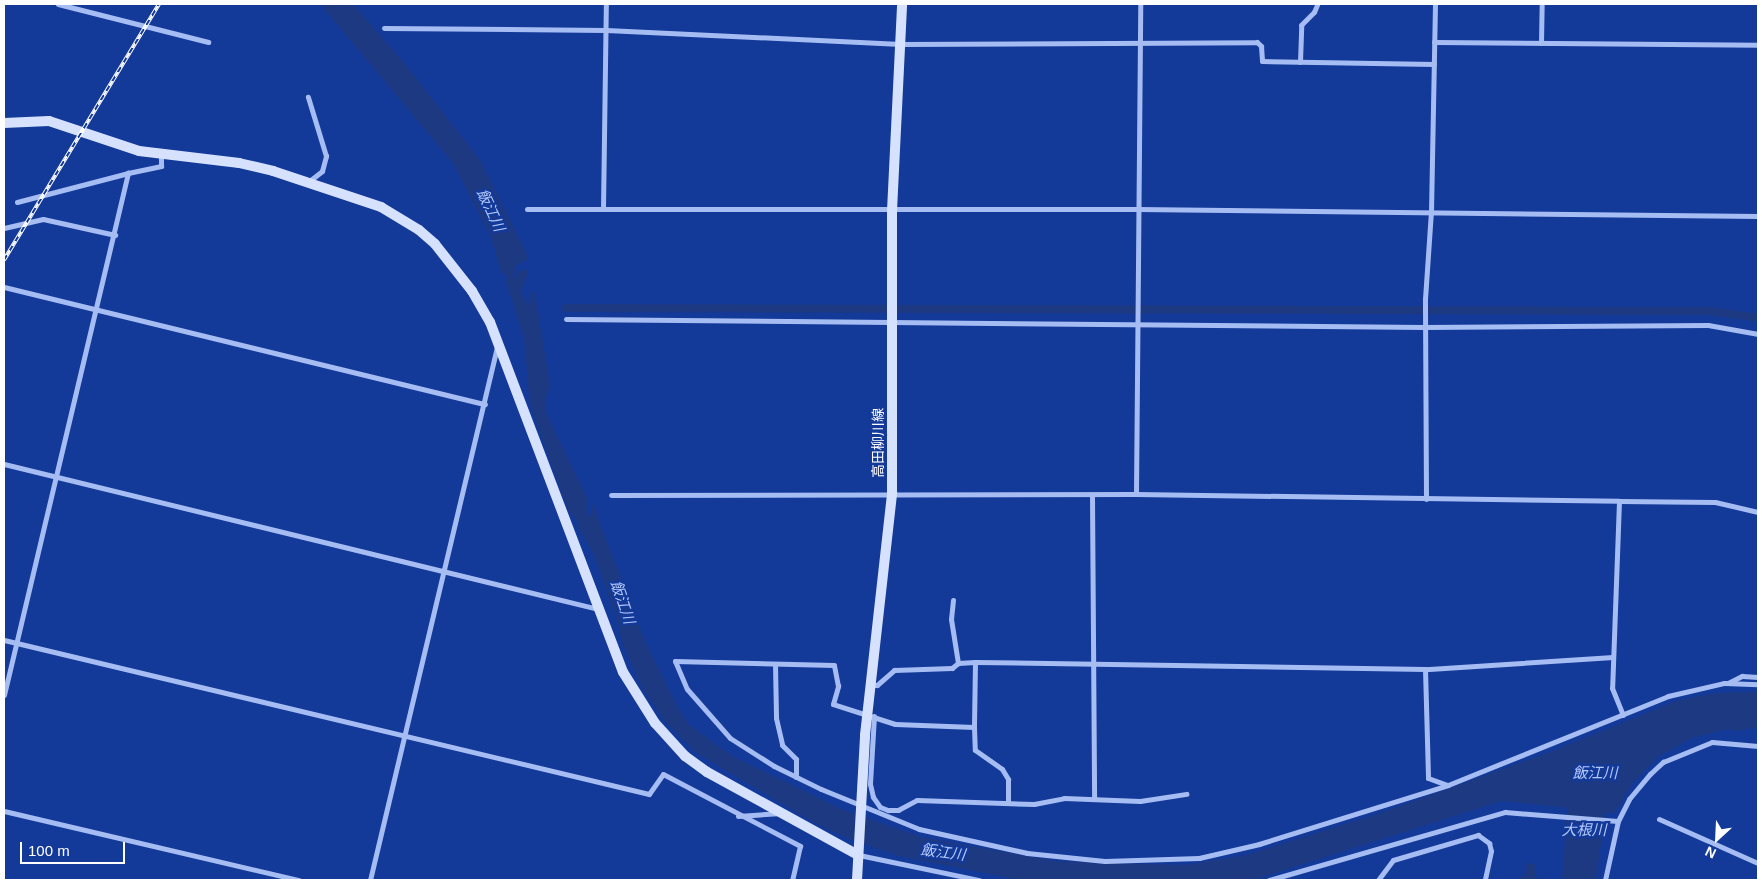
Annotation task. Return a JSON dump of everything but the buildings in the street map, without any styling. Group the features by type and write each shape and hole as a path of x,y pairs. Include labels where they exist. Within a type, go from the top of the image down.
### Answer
{"street":[{"path":"58,4 208,42"},
{"path":"603,210 606,4"},
{"name":"高田柳川線","path":"858,880 860,805 870,714 870,685 892,493 892,211 902,4"},
{"path":"1136,494 1136,302 1140,4"},
{"path":"1426,499 1425,299 1431,212 1435,4"},
{"path":"1541,43 1542,4"},
{"path":"1300,62 1300,25 1314,12 1317,5"},
{"path":"384,28 606,30 901,44 1140,40 1257,42 1261,46 1262,61 1434,64"},
{"path":"1434,42 1758,45"},
{"path":"308,97 326,156 322,171 308,182"},
{"path":"4,123 61,123 116,146 161,154 239,163 308,182 381,207 419,230 435,244 472,291 490,322 623,672 669,741 707,772 778,813 858,853 978,880"},
{"path":"17,202 161,166 161,154"},
{"path":"4,695 128,173"},
{"path":"527,209 892,211 1137,209 1758,216"},
{"path":"4,228 43,219 114,235"},
{"path":"4,287 485,404"},
{"path":"566,319 1708,325 1758,334"},
{"path":"370,880 498,344"},
{"path":"4,464 445,570 598,609"},
{"path":"611,494 1136,494 1715,502 1758,512"},
{"path":"1092,495 1094,799"},
{"path":"1619,501 1612,688 1623,715"},
{"path":"953,600 951,619 958,663"},
{"path":"4,640 649,794 663,774 738,816 800,846 792,880"},
{"path":"870,685 877,686 894,670 952,668 958,663 975,662 1092,666 1425,669 1613,657"},
{"path":"974,727 895,724 870,714 833,704 838,686 834,665 675,661 687,689 730,738 796,777 919,829 1027,853 1105,861 1199,858 1259,844 1448,785 1668,696 1727,683 1742,676 1758,677"},
{"path":"975,662 975,750 1002,769 1008,779 1008,802"},
{"path":"775,664 776,718 782,745 796,759 796,777"},
{"path":"1425,669 1428,778 1448,785"},
{"path":"1727,683 1758,684"},
{"path":"870,714 870,784 880,807 898,810 917,800 1034,804 1064,798 1140,801 1186,794"},
{"path":"1605,880 1615,821 1640,785 1663,762 1712,742 1758,746"},
{"path":"4,811 299,880"},
{"path":"1269,880 1505,812 1615,821"},
{"path":"738,816 778,813"},
{"path":"1659,819 1758,862"},
{"path":"1378,880 1393,860 1478,835 1489,843 1491,851 1485,880"}],"water":[{"name":"飯江川","path":"320,4 353,4 405,64 480,160 529,259 515,266 515,275 512,272 516,280 517,273 523,269 529,271 521,291 528,305 534,289 550,384 545,402 546,413 587,498 587,512 591,517 592,503 646,644 678,708 689,725 732,756 841,809 921,837 1055,861 1185,865 1246,855 1381,813 1550,752 1676,701 1715,693 1758,692 1758,727 1736,731 1728,729 1692,738 1659,756 1632,784 1615,813 1605,813 1596,880 1562,880 1567,808 1502,801 1253,880 1020,880 899,856 847,838 813,822 698,754 665,722 642,688 621,640 619,625 593,553 578,527 579,523 568,510 534,416 529,397 524,338 506,282 507,276 501,272 491,237 453,163"},
{"name":"大根川","path":"1526,863 1536,865 1535,878 1556,880 1520,880 1520,876 1525,876"}],"waterway":[{"path":"566,308 1710,311 1758,318"}],"railway":[{"path":"4,260 159,4"}]}
